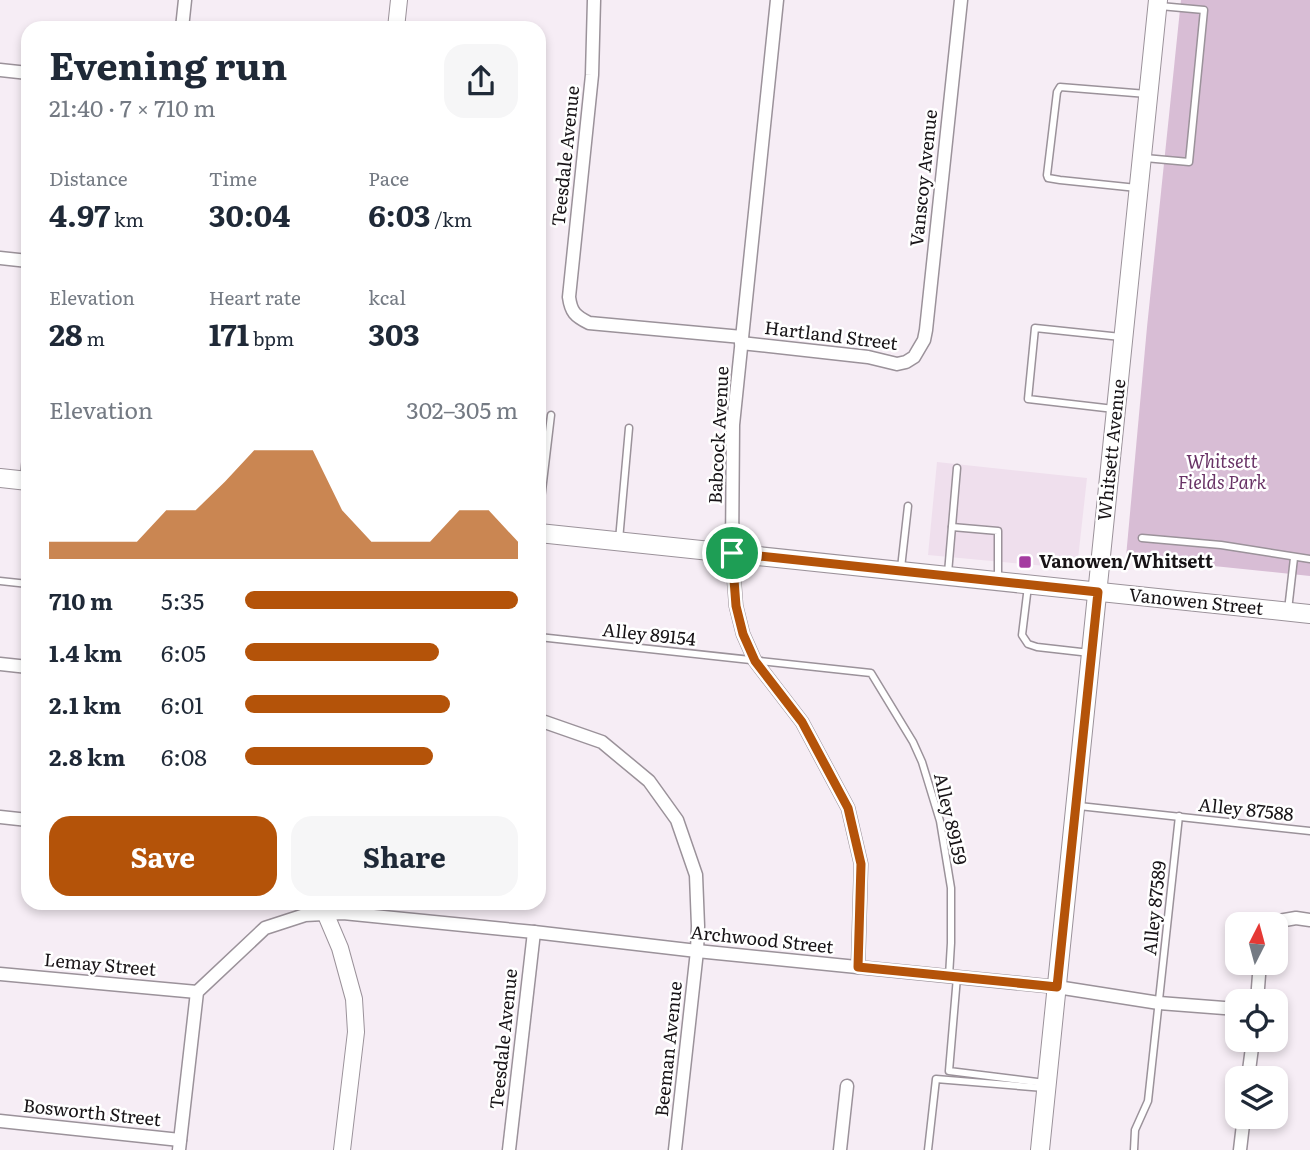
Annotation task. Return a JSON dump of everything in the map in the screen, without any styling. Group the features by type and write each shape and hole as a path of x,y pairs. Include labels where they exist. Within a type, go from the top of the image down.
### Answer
{"main road":[{"name":"Whitsett Avenue","path":"1040,1150 1158,3"},
{"path":"0,478 21,480"},
{"name":"Vanowen Street","path":"546,534 1310,614"}],"street":[{"path":"183,21 185,0"},
{"path":"397,21 399,0"},
{"name":"Teesdale Avenue","path":"574,313 569,297 592,75 594,0"},
{"name":"Babcock Avenue","path":"777,0 733,425 732,553 736,606 743,634 755,661 802,722 848,808 861,864 858,967"},
{"name":"Vanscoy Avenue","path":"914,357 924,340 926,330 961,0"},
{"path":"0,70 21,72"},
{"path":"0,258 21,260"},
{"name":"Hartland Street","path":"574,313 589,323 742,340 868,358 897,365 914,357"},
{"path":"0,664 21,666"},
{"name":"Beeman Avenue","path":"546,722 602,742 649,781 677,820 696,875 697,951 676,1150"},
{"path":"0,817 21,819"},
{"name":"Archwood Street","path":"197,992 265,928 321,910"},
{"path":"324,910 340,948 354,999 356,1032 342,1150"},
{"name":"Archwood Street","path":"329,910 1057,987 1159,1003 1225,1008"},
{"path":"1288,920 1310,920"},
{"name":"Teesdale Avenue","path":"509,1150 534,932"},
{"name":"Lemay Street","path":"0,974 197,992"},
{"path":"180,1145 197,992"},
{"path":"841,1150 847,1086"},
{"name":"Bosworth Street","path":"0,1121 180,1145"},
{"path":"1240,1150 1242,1129"}],"lane":[{"path":"1142,157 1189,162 1204,10 1158,3"},
{"path":"1139,188 1060,180 1048,178 1046,175 1057,92 1060,87 1149,94"},
{"path":"1116,409 1028,399 1035,328 1123,337"},
{"path":"546,457 551,415"},
{"path":"619,542 629,428"},
{"path":"948,575 957,468"},
{"path":"901,570 908,506"},
{"path":"952,527 998,531 998,581"},
{"path":"1142,538 1221,545 1310,559"},
{"path":"1288,612 1294,558"},
{"path":"0,581 21,583"},
{"path":"1028,584 1022,635 1028,643 1037,647 1092,653"},
{"name":"Alley 89154","path":"546,638 755,661"},
{"name":"Alley 89159","path":"755,661 871,673 913,742 940,821 951,888 953,976"},
{"name":"Alley 87588","path":"1076,805 1310,831"},
{"name":"Alley 87589","path":"1134,1150 1135,1130 1149,1101 1179,817"},
{"path":"953,976 950,1071 1047,1085"},
{"path":"928,1150 936,1079 1047,1085"}],"shaded area":[{"path":"937,462 1087,478 1078,559 1067,568 928,555"}],"green space":[{"name":"Whitsett Fields Park","path":"1181,0 1310,0 1310,576 1126,557"}],"place":[{"name":"Vanowen/Whitsett","path":"1025,562"}],"route":[{"path":"732,553 1098,592 1057,987 858,967 861,864 848,808 802,722 755,661 743,634 736,606 732,553"}]}
